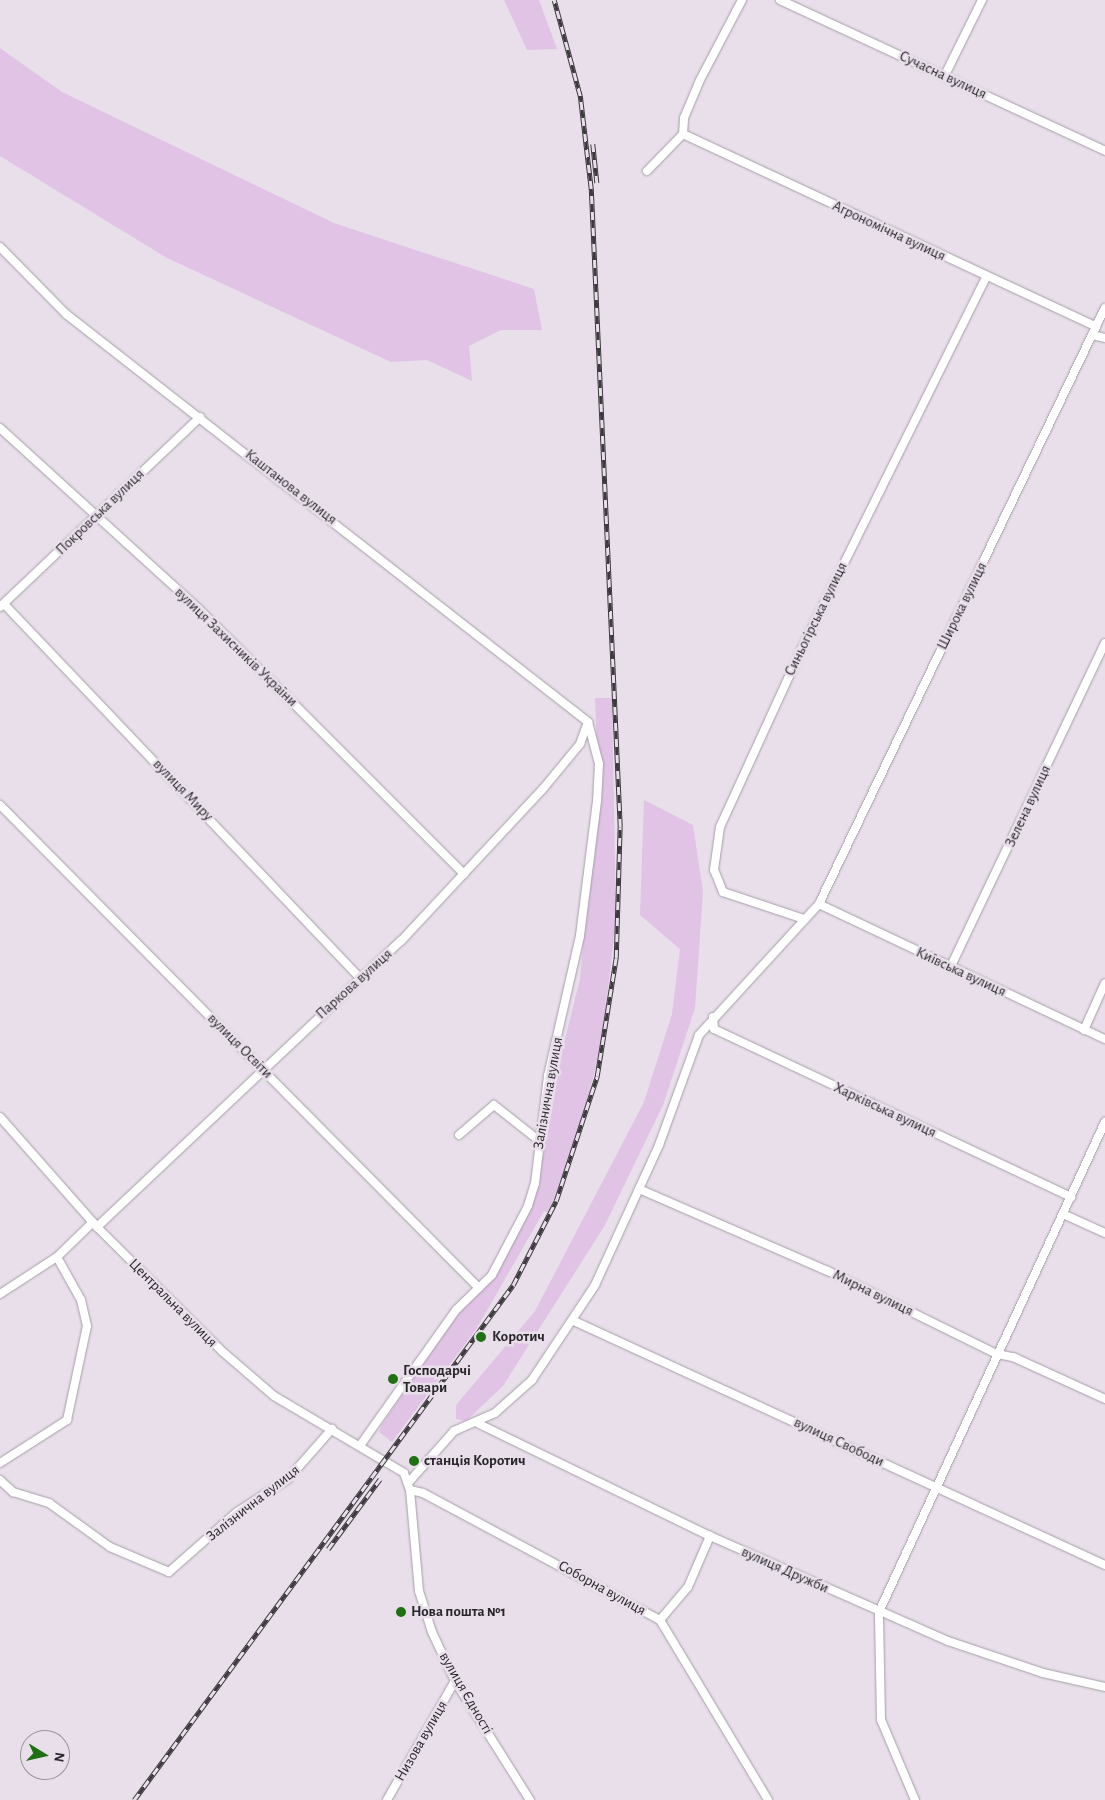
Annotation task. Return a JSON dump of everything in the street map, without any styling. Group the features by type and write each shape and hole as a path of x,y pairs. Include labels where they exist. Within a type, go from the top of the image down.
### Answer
{"street":[{"path":"647,171 683,134 684,118 700,80 742,0"},
{"name":"Сучасна вулиця","path":"780,0 945,75 1105,151"},
{"path":"945,75 982,0"},
{"name":"Агрономічна вулиця","path":"683,134 1096,327"},
{"name":"Каштанова вулиця","path":"0,247 66,314 588,722"},
{"name":"Синьогірська вулиця","path":"804,919 723,892 714,870 720,827 803,646 987,276"},
{"name":"Широка вулиця","path":"409,1487 454,1432 477,1423 532,1380 574,1320 616,1247 688,1056 714,1015 819,904 1105,308"},
{"path":"1092,335 1105,338"},
{"name":"Покровська вулиця","path":"2,606 200,417"},
{"name":"вулиця Захисників України","path":"0,428 199,609 464,874"},
{"name":"вулиця Миру","path":"2,606 360,978"},
{"name":"Зелена вулиця","path":"950,968 1105,644"},
{"name":"Паркова вулиця","path":"0,1294 57,1257 95,1225 360,978 464,874 580,744 588,722"},
{"name":"Залізнична вулиця","path":"361,1444 456,1310 498,1267 528,1206 535,1183 537,1139 580,936 597,801 599,764 588,722"},
{"name":"вулиця Освіти","path":"0,806 479,1288"},
{"name":"Київська вулиця","path":"819,904 950,968 1105,1039"},
{"path":"1084,1030 1105,983"},
{"name":"Харківська вулиця","path":"714,1015 714,1029 1071,1197"},
{"path":"459,1135 494,1105 537,1139"},
{"name":"Центральна вулиця","path":"0,1117 95,1225 223,1352 274,1396 361,1444 404,1473 409,1487"},
{"path":"916,1800 881,1720 879,1612 1105,1122"},
{"name":"Мирна вулиця","path":"639,1189 828,1271 997,1354 1013,1357 1105,1398"},
{"path":"1064,1214 1105,1233"},
{"path":"0,1463 68,1420 87,1326 81,1300 57,1257"},
{"name":"вулиця Свободи","path":"574,1320 1105,1565"},
{"name":"вулиця Дружби","path":"477,1423 710,1536 879,1612 1043,1673 1105,1687"},
{"name":"Залізнична вулиця","path":"0,1480 13,1492 49,1503 110,1547 169,1572 237,1512 288,1479 332,1429"},
{"name":"Соборна вулиця","path":"409,1487 660,1620 768,1800"},
{"name":"вулиця Єдності","path":"409,1487 418,1591 455,1681 530,1800"},
{"path":"660,1620 688,1586 710,1536"},
{"name":"Низова вулиця","path":"387,1800 455,1681"}],"shaded area":[{"path":"504,0 539,0 557,49 527,50"},
{"path":"0,48 62,92 334,223 534,289 542,330 501,330 469,346 472,381 427,360 391,362 167,258 0,156"},
{"path":"595,698 612,698 616,919 602,1042 583,1117 549,1213 544,1211 477,1328 392,1442 379,1432 381,1426 457,1314 484,1285 527,1208 542,1161 545,1119 580,979 598,773"},
{"path":"644,800 693,825 703,892 695,1008 663,1105 605,1225 503,1386 466,1421 456,1419 456,1405 535,1311 644,1102 672,1014 680,949 640,915"}],"railway":[{"path":"134,1800 513,1285 556,1201 597,1076 616,958 620,827 591,189 580,96 554,0"},
{"path":"593,144 597,183"},
{"path":"328,1549 380,1479"}],"place":[{"name":"Коротич","path":"481,1337"},
{"name":"Господарчі Товари","path":"393,1379"},
{"name":"станція Коротич","path":"414,1461"},
{"name":"Нова пошта №1","path":"401,1612"}]}
